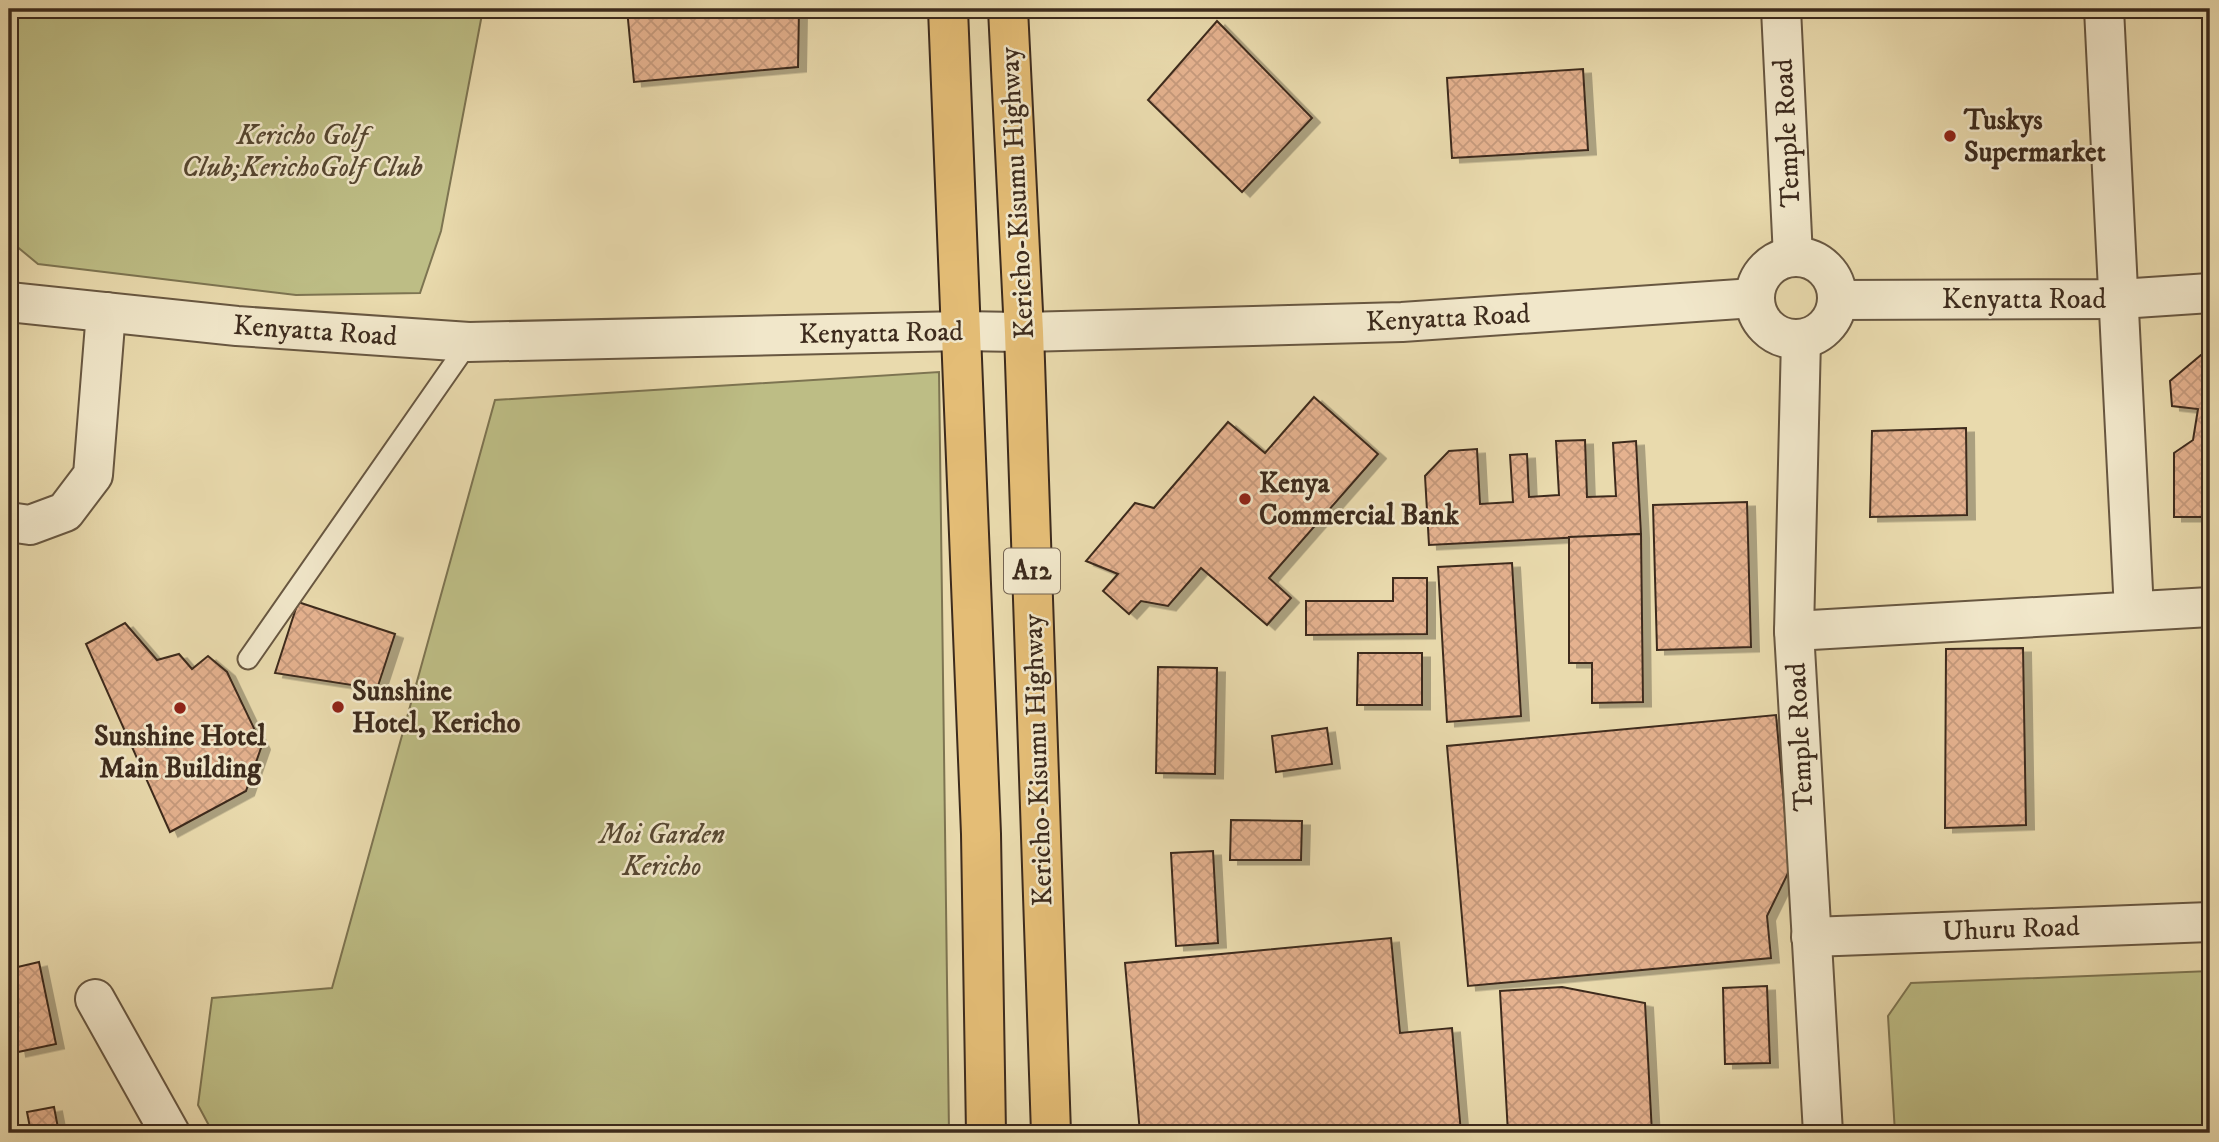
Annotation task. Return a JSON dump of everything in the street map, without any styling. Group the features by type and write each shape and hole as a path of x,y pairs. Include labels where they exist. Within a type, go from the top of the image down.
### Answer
{"highway":[{"name":"A12","path":"948,9 981,834 986,1133"},
{"name":"Kericho-Kisumu Highway","path":"1008,9 1024,332 1051,1133"}],"street":[{"name":"Temple Road","path":"1782,9 1793,257"},
{"path":"2104,9 2134,611"},
{"path":"1793,257 1807,258 1820,264 1830,275 1837,300 1834,314 1826,326 1815,335 1801,339 1784,338 1771,332 1761,322 1755,309 1754,298 1757,284 1764,272 1775,262 1793,257"},
{"name":"Kenyatta Road","path":"1837,300 2120,299 2210,293"},
{"name":"Kenyatta Road","path":"9,302 237,326 470,342 1402,322 1754,298"},
{"path":"9,522 30,525 65,512 93,475 106,312"},
{"name":"Temple Road","path":"1801,339 1794,631 1823,1133"},
{"path":"1794,631 2210,607"},
{"name":"Uhuru Road","path":"1811,937 2210,922"},
{"path":"95,999 170,1133"}],"lane":[{"path":"248,659 470,342"}],"green space":[{"name":"Kericho Golf Club;KerichoGolf Club","path":"9,9 483,9 441,231 420,293 296,295 38,264 9,240"},
{"name":"Moi Garden Kericho","path":"939,372 949,1133 213,1133 198,1105 212,998 332,988 495,400"},
{"path":"2210,971 2210,1133 1895,1133 1888,1016 1911,983"}],"building":[{"path":"627,9 799,9 798,67 634,82"},
{"path":"1217,21 1312,118 1242,192 1148,100"},
{"path":"1583,69 1588,150 1452,158 1447,78"},
{"path":"2210,354 2210,578 2207,578 2207,517 2174,517 2174,453 2193,440 2198,409 2172,406 2170,381 2201,355"},
{"path":"1314,397 1378,454 1269,578 1291,598 1267,625 1201,568 1168,606 1141,601 1129,614 1103,591 1118,574 1086,561 1135,503 1154,508 1228,422 1265,453"},
{"path":"1966,428 1967,515 1870,517 1872,431"},
{"path":"1585,440 1587,497 1616,496 1613,443 1636,441 1641,534 1429,545 1425,476 1449,451 1477,449 1480,504 1513,502 1510,455 1527,454 1529,497 1559,495 1556,441"},
{"path":"1747,502 1751,647 1657,650 1653,505"},
{"path":"1641,534 1643,702 1592,703 1592,663 1569,663 1569,537"},
{"path":"1512,563 1521,716 1447,722 1438,567"},
{"path":"1393,578 1427,578 1427,634 1306,635 1306,601 1393,601"},
{"path":"298,602 395,634 377,689 275,673"},
{"name":"Sunshine Hotel Main Building","path":"125,623 157,660 179,654 192,669 208,656 227,672 262,745 246,791 170,832 86,644"},
{"path":"2023,648 2026,825 1945,828 1946,649"},
{"path":"1358,653 1422,653 1422,705 1357,705"},
{"path":"1158,667 1217,668 1215,774 1156,773"},
{"path":"1776,715 1790,869 1767,916 1771,958 1468,986 1447,746"},
{"path":"1327,728 1332,764 1276,772 1272,736"},
{"path":"1231,820 1302,821 1301,860 1230,860"},
{"path":"1213,851 1218,943 1176,946 1171,853"},
{"path":"1391,938 1400,1033 1452,1028 1461,1133 1140,1133 1125,963"},
{"path":"39,962 56,1044 18,1052 13,1023 9,1024 9,969"},
{"path":"1767,986 1770,1063 1725,1064 1723,988"},
{"path":"1562,987 1645,1003 1652,1133 1508,1133 1500,991"},
{"path":"54,1107 59,1133 31,1133 27,1112"}],"place":[{"name":"Tuskys Supermarket","path":"1950,136"},
{"name":"Kenya Commercial Bank","path":"1245,499"},
{"name":"Sunshine Hotel, Kericho","path":"338,707"},
{"name":"Sunshine Hotel Main Building","path":"180,708"}]}
